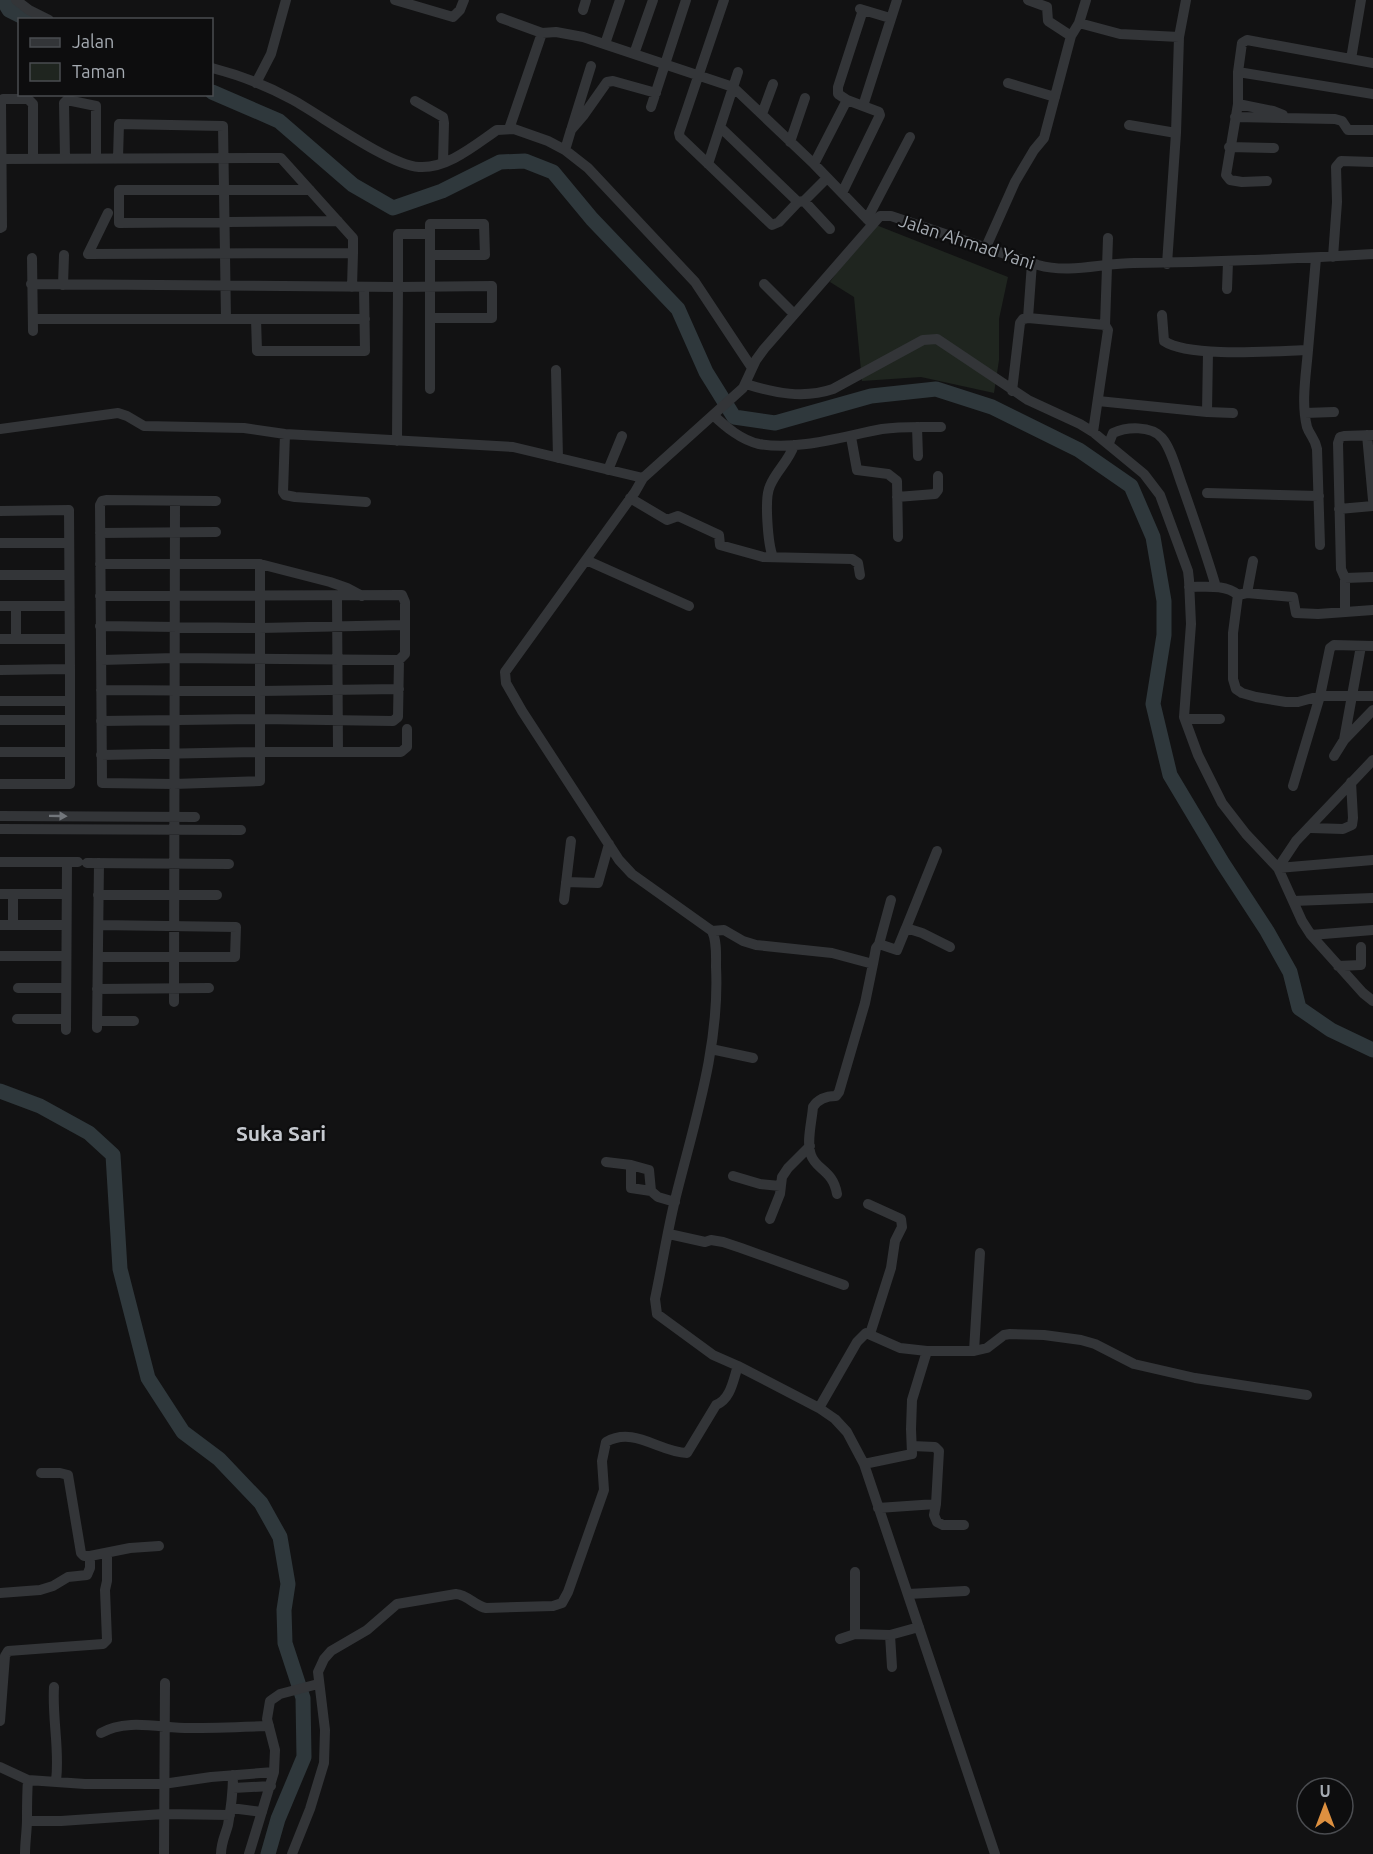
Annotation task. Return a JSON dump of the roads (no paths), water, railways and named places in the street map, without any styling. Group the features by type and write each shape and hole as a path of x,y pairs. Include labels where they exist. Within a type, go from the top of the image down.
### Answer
{"street":[{"path":"16,0 45,18"},
{"path":"256,83 272,54 286,0"},
{"path":"395,0 453,17 460,10 464,0"},
{"path":"605,44 620,0"},
{"path":"634,54 653,0"},
{"path":"651,107 686,0"},
{"path":"724,0 679,135 683,142 772,225 826,179"},
{"path":"863,105 897,0"},
{"path":"1028,0 1047,7 1048,21 1071,36"},
{"path":"986,247 1015,182 1034,150 1043,140 1071,36 1079,23 1086,0"},
{"path":"1167,264 1176,133 1179,37 1186,0"},
{"path":"1351,59 1364,0 1373,2"},
{"path":"842,192 880,115 879,112 847,100 838,94 838,90 862,10 890,18"},
{"path":"501,18 542,33 570,34 605,44 733,87 814,164 869,221 909,137"},
{"path":"1079,23 1119,34 1179,37"},
{"path":"509,129 542,33"},
{"path":"1267,181 1242,182 1228,179 1226,173 1238,104 1240,45 1245,40 1373,63"},
{"path":"213,68 232,73 292,99 390,158 419,167 443,163 497,130 509,129 525,132 565,150 588,168 695,282 752,368"},
{"path":"565,150 590,69 608,81 656,93"},
{"path":"708,164 738,72"},
{"path":"1238,72 1373,94"},
{"path":"571,130 608,81"},
{"path":"1008,82 1055,97"},
{"path":"762,114 773,84"},
{"path":"790,142 805,98"},
{"path":"0,228 2,227 1,100 28,99 33,104 33,159"},
{"path":"65,158 64,103 67,100 96,105 96,158"},
{"path":"814,164 847,100"},
{"path":"415,101 443,117 443,163"},
{"path":"1238,104 1273,111 1289,118"},
{"path":"1234,117 1335,119 1342,121 1348,130 1373,130"},
{"path":"118,158 119,124 222,125 225,129 226,319"},
{"path":"1129,125 1176,133"},
{"path":"720,127 830,229"},
{"path":"1229,147 1274,148"},
{"path":"0,159 281,158 353,238 358,287 365,319 365,351 257,351 256,319"},
{"path":"1333,257 1337,202 1336,167 1341,161 1373,162"},
{"path":"310,190 119,190 119,223 338,221"},
{"path":"108,213 88,254 353,253"},
{"name":"Jalan Ahmad Yani","path":"609,844 522,711 506,683 505,674 642,478 744,386 764,349 869,221 888,215 1032,263 1065,269 1106,264 1228,262 1373,254"},
{"path":"430,255 484,255 484,224 430,224 430,234 430,255 430,388"},
{"path":"397,441 398,234 430,234"},
{"path":"1093,432 1108,330 1105,326 1108,238"},
{"path":"63,285 64,255"},
{"path":"32,258 33,325 226,319 365,319"},
{"path":"1316,258 1305,413 1308,430 1316,442 1320,545"},
{"path":"1227,289 1228,262"},
{"path":"1028,318 1032,263"},
{"path":"31,284 492,286 492,318 430,318"},
{"path":"764,284 794,314"},
{"path":"1162,315 1162,336 1165,343 1208,352 1308,350"},
{"path":"1012,391 1017,365 1019,327 1022,320 1028,318 1105,326"},
{"path":"744,386 784,393 821,393 833,389 896,353 931,338 942,341 1012,391 1093,432 1144,474 1160,495 1188,571 1191,624 1185,719 1198,755 1222,803 1246,834 1278,868 1311,935 1373,1001"},
{"path":"1207,412 1208,352"},
{"path":"556,370 558,458"},
{"path":"1098,401 1233,413"},
{"path":"716,412 730,430 754,442 794,445 891,428 941,427"},
{"path":"1305,413 1334,412"},
{"path":"0,429 118,413 144,426 244,428 285,434 397,441 459,442 513,447 642,478"},
{"path":"917,427 918,456"},
{"path":"1109,444 1113,433 1127,428 1154,433 1162,438 1174,462 1216,587"},
{"path":"285,434 285,495 366,502"},
{"path":"1345,612 1345,578 1341,569 1339,509 1339,439 1344,436 1370,435 1373,500"},
{"path":"608,470 622,436"},
{"path":"851,436 857,470 894,477 898,483 898,537"},
{"path":"773,557 770,543 768,491 789,458 794,445"},
{"path":"897,498 935,494 938,490 938,476"},
{"path":"1207,493 1319,496"},
{"path":"630,498 667,520 678,516 719,535 720,545 756,556 852,559 858,562 860,575"},
{"path":"216,501 102,501 100,505 102,783 174,784 260,781 262,596 260,564"},
{"path":"174,1002 175,501"},
{"path":"1339,509 1373,506"},
{"path":"0,511 69,510 70,669 70,784 0,784"},
{"path":"100,533 216,532"},
{"path":"0,543 69,543"},
{"path":"586,560 688,606"},
{"path":"1253,561 1233,633 1233,679 1236,689 1256,697 1286,702 1299,702 1320,696 1373,696"},
{"path":"100,564 260,564 330,582 362,596"},
{"path":"0,575 69,575"},
{"path":"1345,578 1373,577"},
{"path":"1189,587 1216,587 1243,594 1293,597 1296,613 1373,610"},
{"path":"100,596 402,596 405,598 405,654 399,660 397,720 101,721"},
{"path":"337,597 338,752"},
{"path":"0,606 69,606"},
{"path":"16,606 16,639"},
{"path":"100,626 260,628 405,625"},
{"path":"0,639 69,639"},
{"path":"1293,786 1320,696 1331,646 1373,646"},
{"path":"1344,740 1361,646"},
{"path":"101,660 175,658 399,660"},
{"path":"0,670 70,669"},
{"path":"101,690 399,689"},
{"path":"0,701 70,701"},
{"path":"1335,756 1344,740 1373,710"},
{"path":"1185,719 1220,719"},
{"path":"0,720 70,720"},
{"path":"101,755 401,752 406,747 407,729"},
{"path":"0,752 70,752"},
{"path":"1278,868 1292,846 1373,760"},
{"path":"1311,828 1343,828 1352,825 1351,782"},
{"path":"0,816 195,817"},
{"path":"0,829 242,830"},
{"path":"564,900 571,841"},
{"path":"566,882 598,884 609,844"},
{"path":"609,844 626,869 712,931 715,939 717,979 711,1049 700,1110 675,1202 655,1299 657,1314 706,1351 738,1365 819,1408 835,1419 847,1432 864,1464 995,1854"},
{"path":"879,944 897,950 938,851"},
{"path":"1278,868 1373,861"},
{"path":"0,862 229,864"},
{"path":"17,1018 66,1024 66,894 83,863"},
{"path":"83,863 98,895 97,1025 134,1021"},
{"path":"0,894 66,894"},
{"path":"13,894 13,925"},
{"path":"98,895 217,895"},
{"path":"1293,901 1373,898"},
{"path":"837,1194 832,1179 814,1160 810,1146 813,1106 826,1097 838,1094 866,1003 876,948 891,900"},
{"path":"0,925 66,925"},
{"path":"98,957 235,957 236,927 99,925"},
{"path":"906,928 950,947"},
{"path":"712,931 724,930 743,941 756,945 832,953 873,963"},
{"path":"1311,935 1373,930"},
{"path":"1338,966 1360,965 1360,947"},
{"path":"0,956 66,956"},
{"path":"18,988 66,988"},
{"path":"97,989 209,988"},
{"path":"711,1049 753,1058"},
{"path":"770,1219 788,1168 810,1146"},
{"path":"606,1162 649,1170 651,1191"},
{"path":"631,1165 631,1188 651,1191 658,1197 675,1202"},
{"path":"733,1176 760,1184 780,1186"},
{"path":"868,1204 901,1219 902,1222 891,1268 870,1334"},
{"path":"669,1234 705,1242 712,1240 741,1248 844,1285"},
{"path":"974,1351 980,1253"},
{"path":"819,1408 860,1337 864,1334 870,1334 900,1348 927,1351 974,1351 987,1348 1004,1335 1010,1334 1064,1338 1095,1344 1134,1364 1195,1378 1307,1395"},
{"path":"864,1464 912,1454 910,1429 912,1400 927,1351"},
{"path":"292,1854 310,1809 324,1763 325,1731 314,1685 324,1659 331,1651 368,1630 399,1602 456,1594 464,1596 483,1608 553,1606 562,1603 571,1584 604,1490 602,1461 606,1442 616,1437 630,1436 687,1453 716,1405 723,1403 728,1396 738,1365"},
{"path":"912,1446 938,1448 934,1515 937,1522 943,1525 964,1525"},
{"path":"41,1473 68,1475 81,1553 84,1556 130,1548 159,1546"},
{"path":"878,1508 936,1504"},
{"path":"0,1721 4,1656 8,1651 103,1644 107,1640 105,1590 107,1553"},
{"path":"0,1593 40,1590 53,1586 68,1577 87,1575 90,1568 90,1556"},
{"path":"855,1572 855,1634"},
{"path":"908,1594 965,1591"},
{"path":"840,1639 855,1634 890,1635 919,1626"},
{"path":"890,1635 892,1667"},
{"path":"164,1854 165,1683"},
{"path":"249,1854 274,1772 275,1750 267,1713 270,1701 280,1694 314,1685"},
{"path":"54,1687 54,1737 58,1764 56,1781"},
{"path":"101,1733 130,1725 164,1728 269,1726"},
{"path":"0,1767 28,1780 85,1784 164,1784 274,1772"},
{"path":"221,1854 221,1842 230,1811 233,1775"},
{"path":"25,1854 28,1780"},
{"path":"233,1788 271,1786"},
{"path":"27,1821 70,1821 230,1811 262,1812"}],"waterway":[{"path":"3,0 9,10 25,18"},
{"path":"213,92 279,121 353,185 393,208 442,191 500,162 525,161 553,172 592,219 678,309 706,372 734,417 775,423 871,396 936,389 992,407 1079,450 1131,486 1153,537 1164,601 1164,635 1153,704 1170,775 1290,972 1299,1008 1331,1030 1373,1050"},
{"path":"0,1091 40,1106 89,1133 113,1155 120,1269 148,1378 183,1432 219,1459 261,1503 280,1537 288,1584 284,1610 285,1643 303,1698 304,1757 278,1819 268,1854"}],"district":[{"name":"Suka Sari","path":"281,1133"}]}
